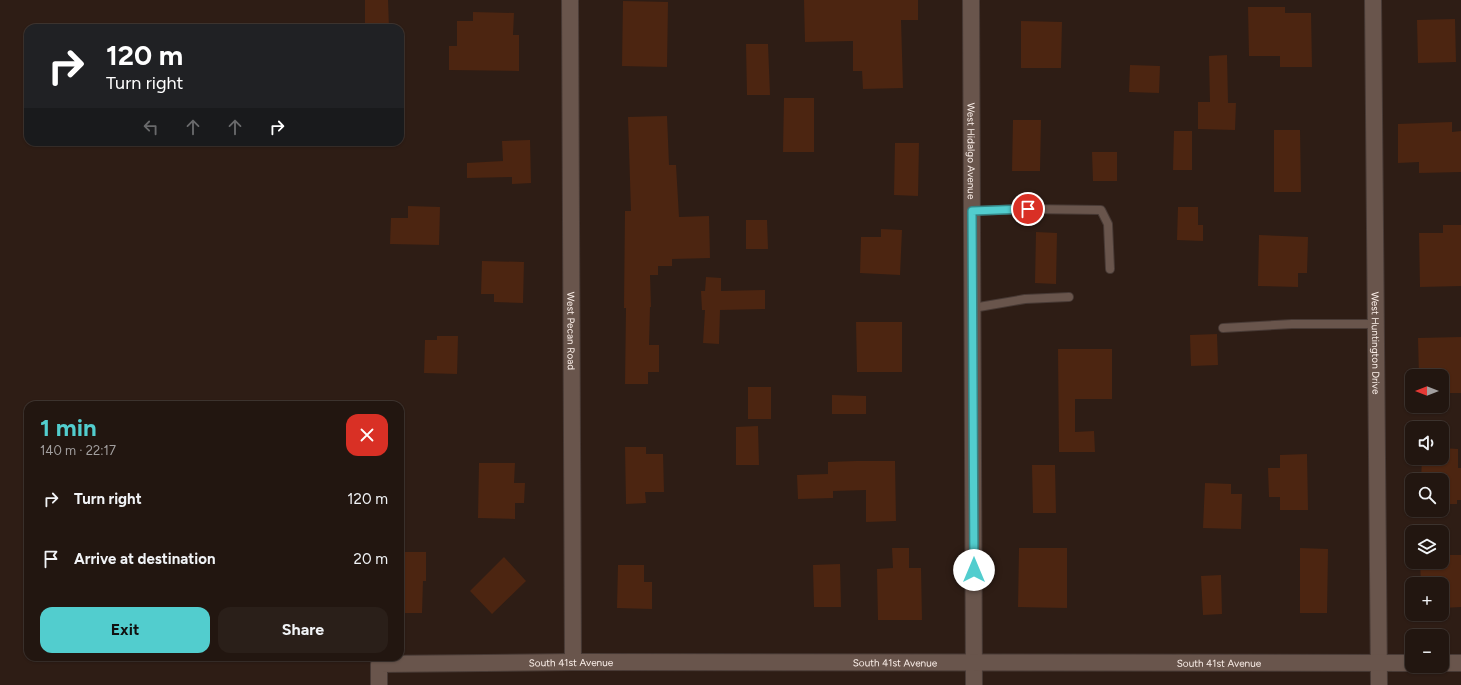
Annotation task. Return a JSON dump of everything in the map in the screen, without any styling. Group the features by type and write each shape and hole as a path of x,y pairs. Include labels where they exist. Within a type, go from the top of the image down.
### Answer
{"street":[{"name":"West Pecan Road","path":"570,0 573,662"},
{"name":"West Hidalgo Avenue","path":"972,0 974,685"},
{"name":"West Huntington Drive","path":"1374,0 1379,685"},
{"name":"South 41st Avenue","path":"379,685 379,664 573,662 1405,663"},
{"path":"1449,663 1461,663"}],"lane":[{"path":"972,211 1028,209 1101,210 1108,224 1110,269"},
{"path":"973,308 1025,299 1069,298"},
{"path":"1223,328 1292,324 1376,324"}],"building":[{"path":"365,0 388,0 389,24 365,24"},
{"path":"804,0 918,0 918,20 901,20 903,88 863,89 862,71 853,71 853,41 805,42"},
{"path":"623,1 668,2 667,67 622,66"},
{"path":"1248,7 1285,7 1285,13 1311,13 1312,67 1280,67 1280,56 1249,56"},
{"path":"473,12 514,13 513,35 519,35 519,71 449,70 449,46 457,46 457,21 473,21"},
{"path":"1455,19 1456,62 1418,63 1417,20"},
{"path":"1021,21 1062,22 1061,68 1021,68"},
{"path":"746,44 768,44 770,95 747,95"},
{"path":"1227,55 1228,103 1236,103 1235,130 1198,129 1198,102 1210,102 1209,56"},
{"path":"1130,65 1160,66 1159,93 1129,92"},
{"path":"784,98 814,98 814,152 783,152"},
{"path":"667,116 669,165 676,165 679,217 709,216 710,258 672,259 672,266 658,266 658,275 650,275 651,307 649,345 659,345 659,372 648,372 648,384 625,384 625,211 631,211 628,117"},
{"path":"1013,120 1041,120 1040,171 1012,171"},
{"path":"1452,122 1452,132 1461,131 1461,172 1419,173 1419,162 1398,163 1398,124"},
{"path":"1274,130 1300,130 1301,192 1274,192"},
{"path":"1174,131 1192,131 1192,170 1173,170"},
{"path":"530,140 531,183 512,184 512,177 467,178 467,163 503,161 502,141"},
{"path":"895,143 919,143 918,196 894,195"},
{"path":"1092,152 1117,152 1117,181 1093,181"},
{"path":"408,206 440,207 439,245 390,244 391,218 408,218"},
{"path":"1178,207 1198,207 1198,225 1203,225 1203,241 1177,240"},
{"path":"746,220 767,220 768,249 746,249"},
{"path":"1443,225 1461,225 1461,286 1420,287 1419,233 1443,233"},
{"path":"881,229 902,230 900,275 860,273 861,237 881,237"},
{"path":"1036,232 1057,233 1056,284 1035,283"},
{"path":"1259,235 1308,237 1307,273 1298,273 1298,287 1258,286"},
{"path":"482,261 524,262 523,303 494,302 494,294 481,294"},
{"path":"706,277 721,278 721,291 765,290 765,309 720,310 719,344 703,343 705,310 702,310 701,291 705,291"},
{"path":"856,322 902,322 902,372 857,372"},
{"path":"1217,334 1218,365 1191,366 1190,335"},
{"path":"437,336 458,336 457,374 424,373 425,340 437,340"},
{"path":"1461,337 1461,393 1449,393 1449,369 1419,369 1418,338"},
{"path":"1058,349 1112,349 1112,399 1075,399 1075,432 1094,431 1095,452 1059,452"},
{"path":"748,387 771,387 771,419 748,419"},
{"path":"832,395 866,396 866,414 832,414"},
{"path":"758,426 759,465 736,465 736,427"},
{"path":"625,447 646,447 646,454 663,454 664,492 645,492 646,503 626,504"},
{"path":"1449,448 1458,449 1458,468 1461,468 1461,500 1457,500 1457,504 1449,504 1449,473 1421,473 1422,465 1449,465"},
{"path":"1307,454 1308,510 1280,510 1280,497 1269,497 1268,468 1280,468 1280,455"},
{"path":"895,461 896,521 866,522 866,490 833,491 833,498 798,499 797,475 828,474 828,462"},
{"path":"479,463 515,463 514,483 525,483 524,503 515,503 515,519 478,518"},
{"path":"1032,465 1055,465 1056,513 1033,513"},
{"path":"1205,483 1231,484 1231,494 1242,494 1241,529 1203,528"},
{"path":"892,548 909,548 909,568 921,568 922,620 878,620 877,569 893,568"},
{"path":"1019,548 1067,548 1067,608 1018,607"},
{"path":"1300,548 1328,549 1327,613 1300,613"},
{"path":"404,552 426,552 426,581 423,581 422,613 404,613"},
{"path":"1449,555 1461,555 1461,607 1449,608 1449,577 1421,577 1420,569 1449,569"},
{"path":"504,557 526,581 492,614 470,591"},
{"path":"840,564 841,607 814,607 813,565"},
{"path":"618,565 644,565 644,582 652,582 652,609 617,608"},
{"path":"1221,575 1222,614 1203,615 1201,576"}],"route":[{"path":"974,570 972,211 1028,209"}]}
